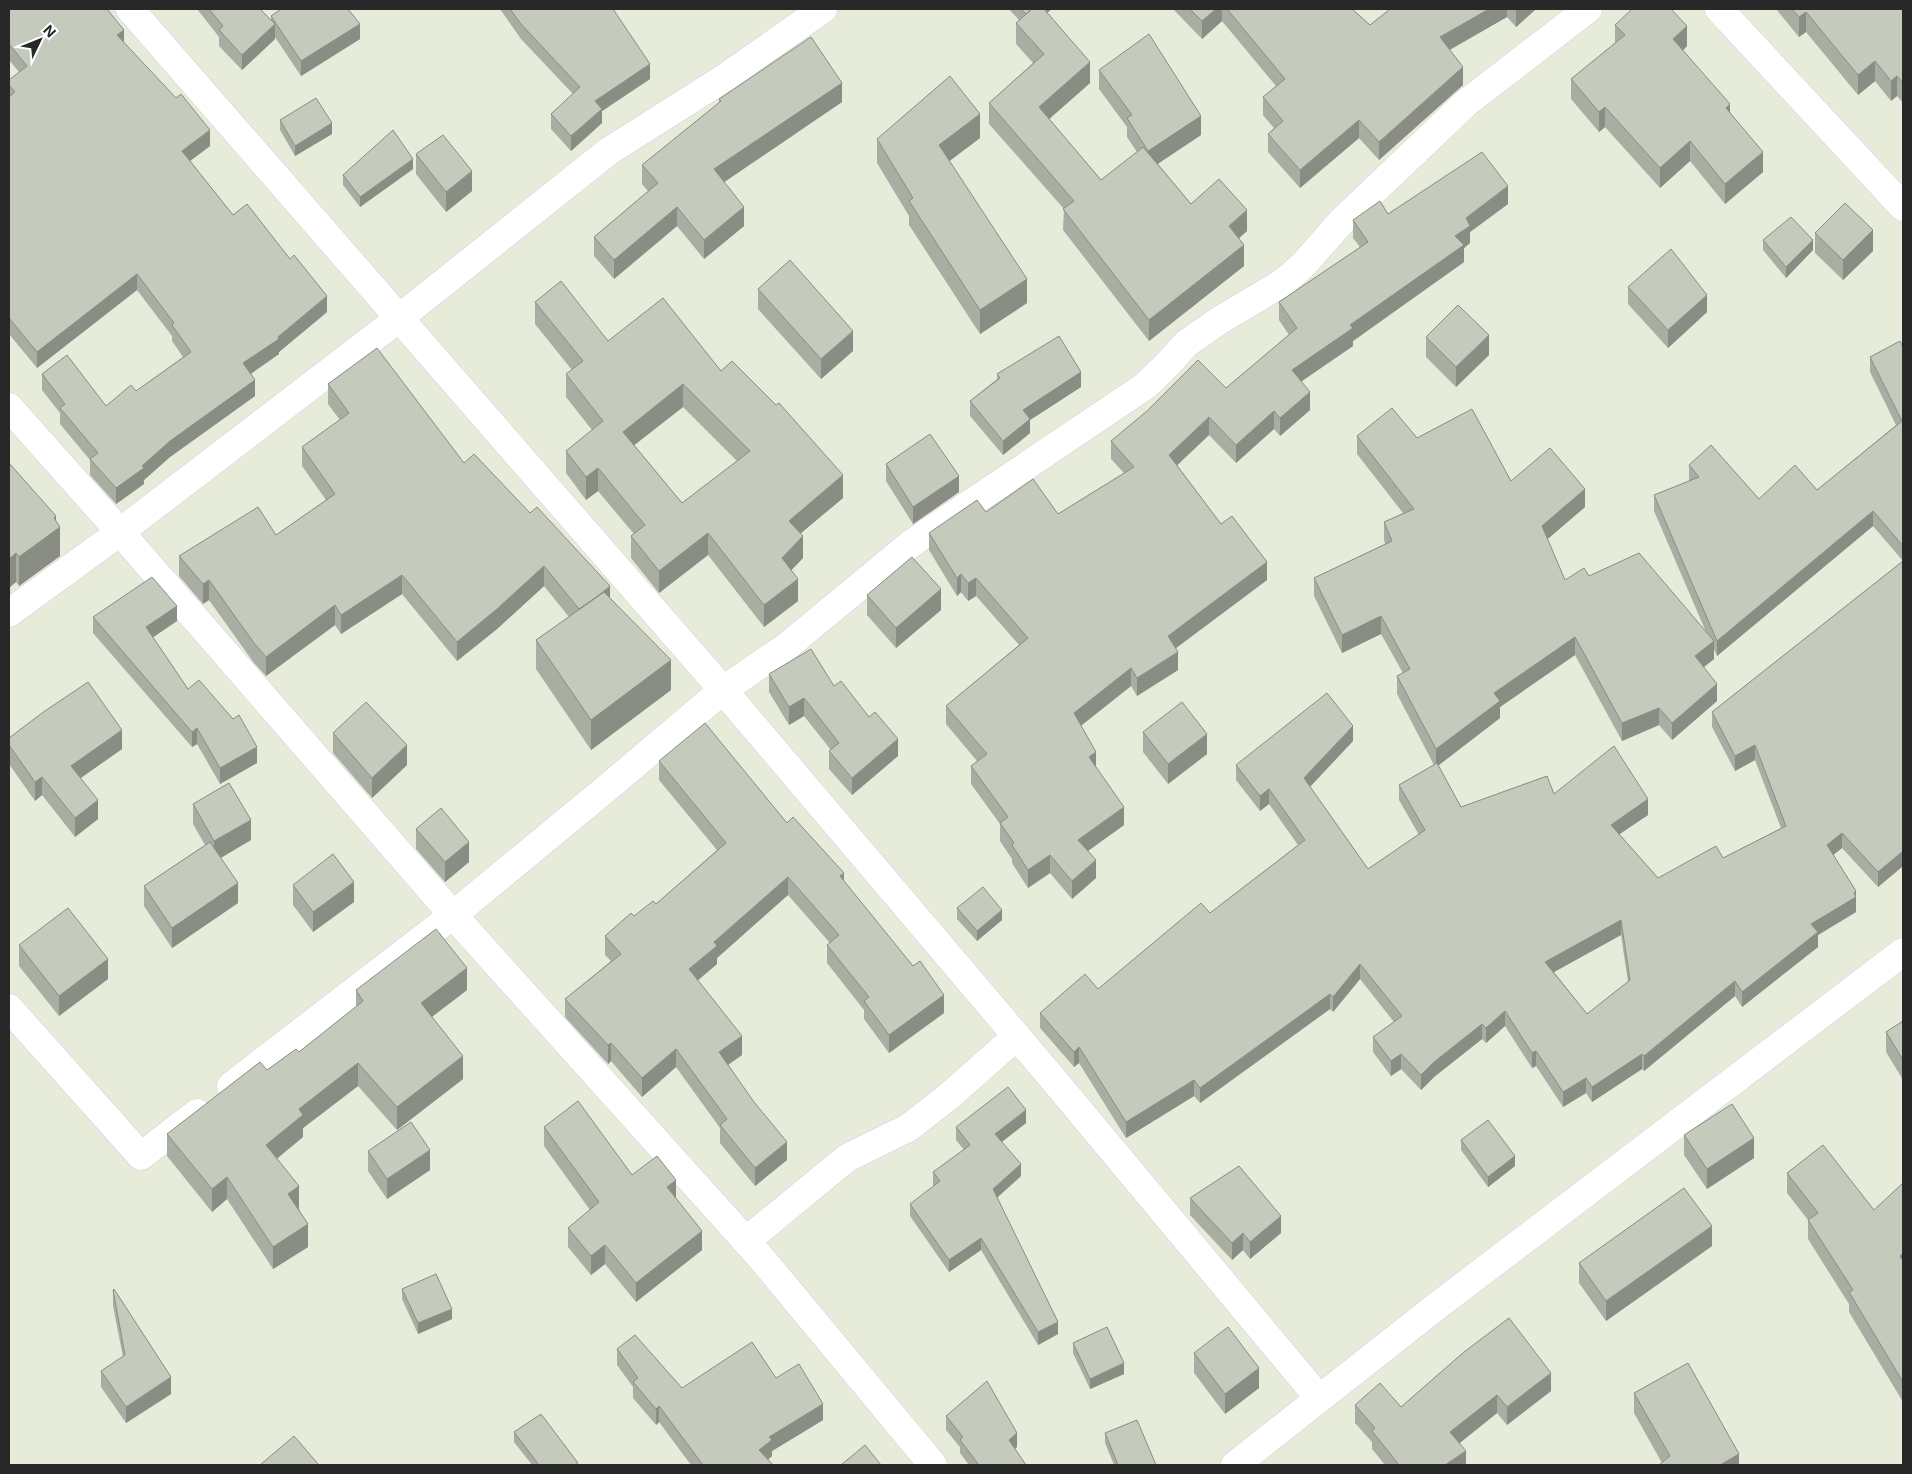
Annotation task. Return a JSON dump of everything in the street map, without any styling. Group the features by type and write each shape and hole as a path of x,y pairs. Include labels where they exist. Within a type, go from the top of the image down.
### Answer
{"street":[{"path":"130,9 723,690 1017,1036 1319,1398"},
{"path":"9,613 120,532 398,319 609,151 723,79 823,9"},
{"path":"9,1008 141,1156 453,915 723,690 786,647 912,543 1145,386 1187,343 1292,275 1341,222 1466,103 1588,9"},
{"path":"1719,9 1903,207"},
{"path":"9,407 453,915 746,1241 933,1465"},
{"path":"1235,1465 1319,1398 1903,952"},
{"path":"746,1241 847,1158 908,1128 948,1097 1017,1036"}],"building":[{"path":"9,9 107,9 124,30 117,35 176,98 181,94 210,130 182,151 233,215 247,204 290,259 294,255 327,296 278,337 279,339 243,363 255,380 170,441 142,466 144,468 116,488 90,459 98,453 60,408 65,404 42,374 67,355 106,406 131,385 136,391 191,352 172,325 174,323 137,274 37,352 9,318 9,97 15,92 9,85 9,80 27,66 9,44"},
{"path":"209,9 260,9 275,24 242,55 219,30 223,26"},
{"path":"281,9 348,9 360,24 301,61 271,16"},
{"path":"510,9 613,9 650,64 595,101 602,109 571,136 551,114 580,87 521,24"},
{"path":"1021,9 1032,9 1026,14"},
{"path":"1032,9 1044,9 1090,62 1039,107 1101,180 1143,147 1191,204 1219,179 1247,210 1229,226 1244,245 1149,320 1063,209 1074,201 989,103 1044,54 1016,23"},
{"path":"1190,9 1216,9 1202,21"},
{"path":"1227,9 1352,9 1370,25 1390,9 1489,9 1440,37 1463,67 1379,142 1359,120 1300,170 1268,134 1283,121 1263,97 1285,79"},
{"path":"1632,9 1671,9 1687,26 1673,39 1730,104 1726,108 1763,152 1725,184 1690,141 1660,168 1605,107 1599,112 1571,79 1625,35 1615,25"},
{"path":"1792,9 1903,9 1903,83 1897,76 1891,81 1875,61 1858,75 1806,12 1799,17"},
{"path":"1149,34 1201,116 1148,151 1127,118 1132,115 1099,70"},
{"path":"811,37 842,83 714,169 744,207 704,240 677,207 614,260 594,237 658,183 642,165 721,101 719,99"},
{"path":"950,76 980,114 939,145 1027,279 980,310 909,201 913,198 877,139"},
{"path":"316,98 332,123 295,146 280,120"},
{"path":"393,130 413,159 360,197 343,175"},
{"path":"443,135 472,171 446,192 416,154"},
{"path":"1482,152 1508,186 1466,218 1470,226 1455,236 1464,245 1350,325 1353,328 1292,370 1310,392 1280,418 1274,411 1236,445 1209,417 1169,455 1221,524 1232,516 1267,562 1168,636 1178,652 1137,678 1131,668 1074,713 1096,752 1089,757 1124,807 1078,840 1096,860 1072,881 1050,855 1028,870 1012,845 1014,843 1000,823 1008,817 971,766 987,754 946,706 1028,638 976,578 968,583 961,574 957,578 929,533 977,500 986,512 1033,479 1058,514 1134,467 1111,441 1147,411 1198,360 1226,388 1297,328 1279,302 1368,242 1353,220 1380,201 1388,214"},
{"path":"1845,203 1873,230 1843,260 1815,233"},
{"path":"1791,217 1813,240 1786,267 1763,240"},
{"path":"1671,249 1707,295 1668,330 1628,287"},
{"path":"790,260 853,331 821,359 758,289"},
{"path":"561,281 608,341 663,298 721,371 732,361 776,405 779,403 843,475 789,521 803,536 782,558 798,579 764,605 708,533 659,571 631,536 645,525 598,468 586,477 566,451 603,421 566,374 583,361 535,302","holes":["683,384 750,451 682,503 623,432"]},
{"path":"1458,305 1489,335 1456,367 1426,337"},
{"path":"1059,336 1081,372 1023,410 1030,419 1003,441 970,401 1000,378 997,374"},
{"path":"1900,341 1903,347 1903,546 1873,511 1717,641 1654,495 1699,477 1689,465 1711,445 1759,499 1795,465 1817,490 1902,421 1870,357"},
{"path":"377,348 464,463 474,454 530,513 537,507 610,586 579,609 544,566 457,642 402,575 341,615 335,605 266,657 209,580 203,584 179,556 258,507 276,535 335,494 302,447 349,413 328,384"},
{"path":"1392,408 1417,438 1472,409 1511,481 1550,448 1585,489 1542,526 1565,580 1584,568 1589,576 1639,553 1714,641 1695,656 1717,684 1672,723 1659,708 1622,723 1575,637 1494,693 1500,701 1436,749 1397,676 1410,669 1381,616 1342,635 1314,578 1392,541 1384,522 1414,509 1357,436"},
{"path":"930,434 959,476 913,507 886,464"},
{"path":"9,463 56,516 54,518 60,527 19,557 16,553 9,559"},
{"path":"912,557 941,589 896,628 867,595"},
{"path":"1903,561 1903,851 1878,872 1842,833 1827,845 1856,891 1854,893 1856,897 1811,924 1818,932 1742,992 1735,981 1644,1056 1642,1054 1592,1087 1586,1078 1563,1092 1536,1051 1532,1053 1505,1011 1486,1028 1482,1024 1434,1062 1421,1075 1401,1054 1391,1061 1373,1037 1402,1016 1360,964 1333,997 1330,994 1200,1088 1194,1080 1126,1122 1079,1047 1074,1052 1040,1013 1085,974 1098,989 1201,903 1210,913 1305,840 1269,789 1260,796 1236,765 1327,693 1353,726 1304,778 1368,869 1425,830 1399,785 1437,763 1461,807 1547,776 1554,794 1614,746 1648,799 1611,825 1658,878 1716,846 1723,858 1786,826 1755,745 1735,756 1712,712","holes":["1621,920 1630,980 1587,1014 1545,962"]},
{"path":"152,577 177,606 146,627 188,689 199,680 233,719 239,715 257,747 220,768 197,728 192,732 93,617"},
{"path":"604,592 671,660 591,720 536,640"},
{"path":"811,649 834,686 841,681 869,717 875,712 898,739 852,778 829,751 839,743 804,698 789,707 769,674"},
{"path":"88,682 122,730 71,766 98,800 75,818 42,777 35,782 9,745 9,738"},
{"path":"366,702 407,745 372,778 333,733"},
{"path":"1182,702 1207,734 1168,764 1143,732"},
{"path":"705,723 787,823 793,817 844,873 840,876 913,966 920,961 944,995 889,1035 864,1001 869,997 827,945 839,935 788,877 714,942 717,946 689,969 742,1036 719,1052 754,1102 787,1142 755,1168 720,1125 727,1119 676,1049 642,1078 611,1043 608,1045 565,999 621,954 605,936 631,913 634,916 653,901 656,904 726,843 659,761"},
{"path":"229,783 251,820 214,841 193,804"},
{"path":"441,808 469,842 445,862 416,829"},
{"path":"210,842 238,883 172,928 144,886"},
{"path":"333,854 354,882 313,912 293,885"},
{"path":"983,887 1002,910 977,931 957,908"},
{"path":"68,908 108,959 59,996 19,945"},
{"path":"436,929 467,968 421,1003 463,1056 397,1107 358,1063 299,1109 303,1115 266,1145 299,1186 288,1194 308,1224 273,1247 227,1177 212,1189 167,1134 260,1062 267,1070 296,1049 299,1052 363,1001 356,990"},
{"path":"1903,1021 1903,1060 1886,1032"},
{"path":"1008,1087 1026,1110 995,1134 1021,1164 993,1189 1058,1322 1038,1332 981,1238 949,1260 910,1204 940,1181 933,1172 970,1145 956,1127"},
{"path":"578,1101 632,1175 657,1156 676,1180 667,1187 702,1231 636,1283 605,1245 591,1256 568,1228 599,1202 544,1127"},
{"path":"1732,1104 1754,1138 1707,1169 1684,1135"},
{"path":"1488,1120 1515,1156 1488,1177 1461,1140"},
{"path":"411,1122 430,1150 387,1179 368,1151"},
{"path":"1823,1145 1874,1210 1903,1183 1903,1253 1900,1256 1903,1261 1903,1382 1849,1292 1853,1290 1808,1220 1818,1213 1787,1173"},
{"path":"1239,1166 1281,1216 1250,1242 1243,1233 1232,1243 1190,1198"},
{"path":"1684,1188 1712,1226 1606,1301 1579,1263"},
{"path":"436,1274 452,1309 418,1323 402,1289"},
{"path":"114,1289 171,1377 126,1407 101,1371 125,1355"},
{"path":"1509,1318 1551,1373 1507,1407 1497,1395 1450,1432 1466,1451 1445,1465 1399,1465 1372,1431 1375,1428 1355,1405 1380,1383 1401,1407 1464,1352"},
{"path":"1107,1327 1124,1363 1090,1379 1073,1343"},
{"path":"1228,1327 1259,1368 1225,1394 1194,1353"},
{"path":"635,1335 682,1388 752,1342 776,1378 799,1364 823,1404 769,1437 772,1440 759,1450 773,1465 703,1465 659,1406 656,1409 633,1382 638,1378 617,1349"},
{"path":"1688,1363 1739,1454 1720,1465 1659,1465 1670,1456 1634,1393"},
{"path":"987,1381 1017,1433 1009,1440 1026,1465 979,1465 960,1440 963,1437 946,1416"},
{"path":"541,1414 578,1463 575,1465 539,1465 514,1432"},
{"path":"1137,1420 1156,1465 1118,1465 1105,1433"},
{"path":"294,1436 319,1465 260,1465"},
{"path":"865,1445 881,1465 841,1465"}]}
